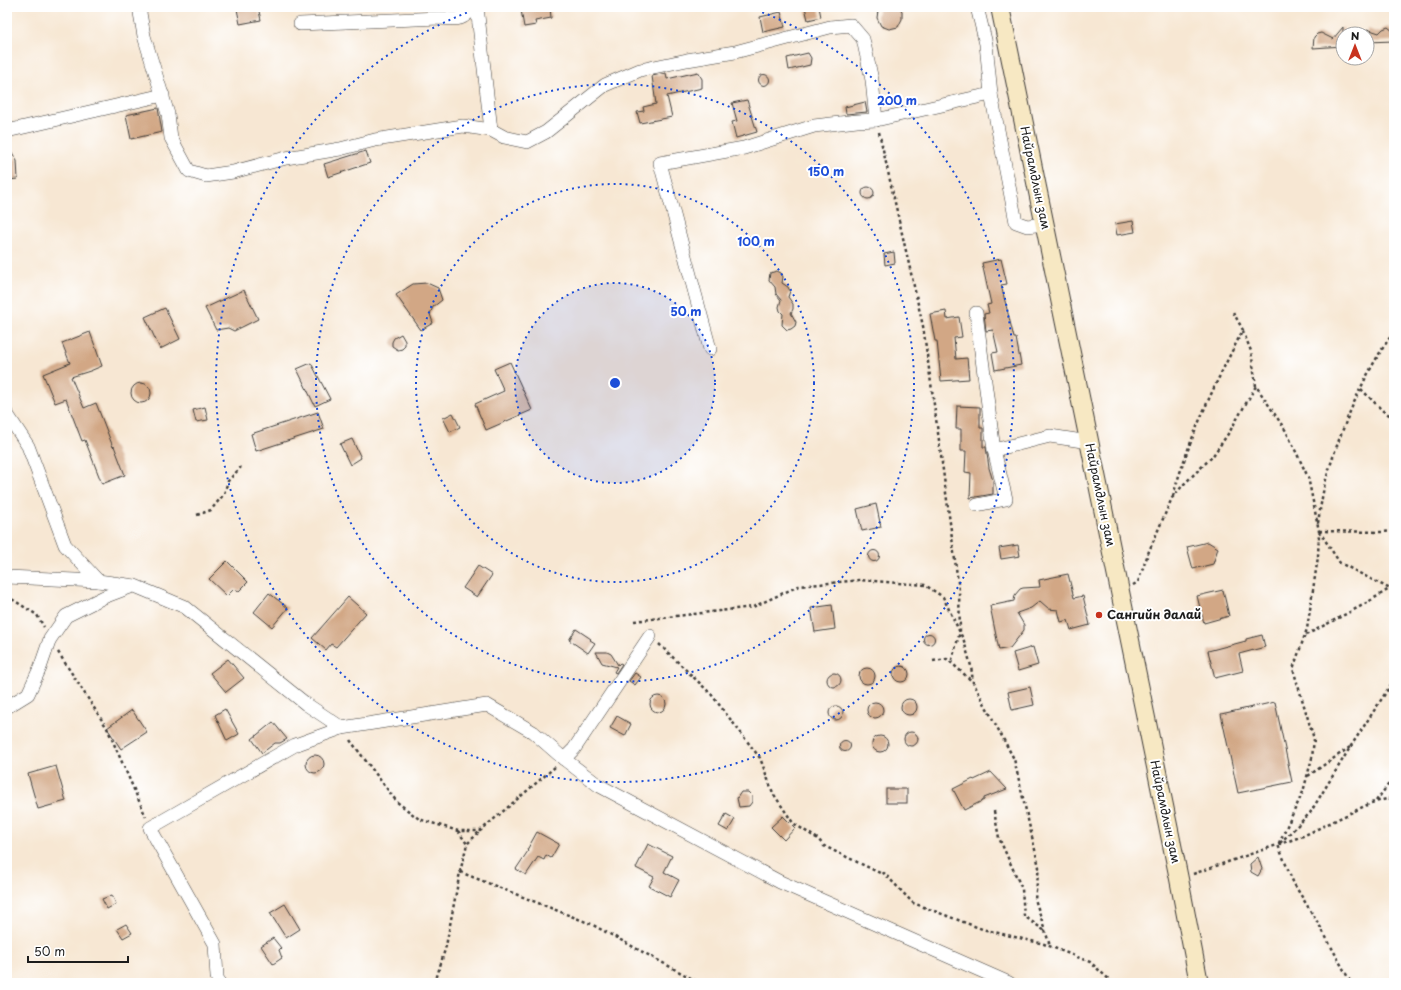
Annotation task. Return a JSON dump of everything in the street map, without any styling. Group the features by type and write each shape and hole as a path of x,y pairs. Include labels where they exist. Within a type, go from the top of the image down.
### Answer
{"main road":[{"name":"Найрамдлын зам","path":"1000,7 1199,983"}],"street":[{"path":"140,7 144,36 163,95 168,114 171,138 189,171 206,176 233,172 286,158 340,149 375,140 463,126 491,130 504,137 527,142 546,132 605,86 640,70 735,52 830,27 851,25 863,39 872,80 876,120"},
{"path":"300,24 439,18 460,19 467,15 474,7"},
{"path":"477,7 491,130"},
{"path":"977,7 986,44 991,94 1016,222 1027,226 1044,224"},
{"path":"710,349 660,163 744,148 814,126 857,120 876,120 991,94"},
{"path":"7,130 163,95"},
{"path":"976,313 994,450 1006,499 977,505"},
{"path":"7,414 28,446 65,545 98,581"},
{"path":"994,450 1050,436 1089,442"},
{"path":"7,577 98,581 135,586 185,607 306,704 342,728"},
{"path":"7,707 28,694 40,668 50,639 66,616 104,597 135,586"},
{"path":"564,758 574,749 650,636"},
{"path":"219,983 217,977 215,944 150,828 295,745 342,728 487,705 533,732 598,785 780,882 1009,983"}],"path":[{"path":"876,120 923,326 959,590 960,632 951,663"},
{"path":"1233,312 1243,330 1251,351 1256,386 1286,431 1308,477 1319,531 1318,557 1308,629 1293,669 1314,739 1312,758 1303,792"},
{"path":"1120,592 1138,582 1149,551 1172,498 1179,472 1193,436 1243,330"},
{"path":"1318,525 1325,484 1338,444 1361,389 1384,345 1394,332"},
{"path":"1172,498 1212,457 1230,431 1256,386"},
{"path":"1361,389 1383,411 1394,418"},
{"path":"197,515 211,510 224,494 228,481 241,467"},
{"path":"1319,531 1394,531"},
{"path":"1319,531 1340,562 1394,591"},
{"path":"634,621 753,607 799,586 860,580 924,585 943,597 960,632 967,654 973,682 1014,759 1039,867 1035,899 1050,946"},
{"path":"1305,636 1363,605 1394,586"},
{"path":"7,596 37,615 50,639 107,728 150,828"},
{"path":"650,636 711,694 760,758 773,793 794,823 818,839 824,846 882,874 884,873 913,903 982,929 1050,946 1090,962 1114,983"},
{"path":"933,661 947,659 973,682"},
{"path":"1278,845 1310,814 1351,746 1394,680"},
{"path":"342,728 397,802 419,819 458,831 480,830"},
{"path":"1351,746 1309,775 1303,792 1278,845 1294,884 1321,928 1351,983"},
{"path":"435,983 446,946 460,872 467,844 480,830 564,758"},
{"path":"1376,802 1394,777"},
{"path":"1179,879 1303,836 1371,803 1394,797"},
{"path":"994,811 999,838 1022,889 1024,916 1045,931"},
{"path":"458,831 467,844"},
{"path":"460,872 591,924 700,983"}],"building":[{"path":"258,7 261,20 240,24 237,9"},
{"path":"530,7 550,7 551,18 535,21 536,25 524,27 521,10 530,9"},
{"path":"805,7 819,7 821,17 808,20"},
{"path":"881,7 899,7 902,11 902,19 898,27 889,29 881,26 877,18 878,10"},
{"path":"781,12 785,27 763,32 760,17"},
{"path":"1388,27 1394,32 1394,41 1375,42 1375,32 1379,33"},
{"path":"1321,33 1333,39 1335,37 1335,47 1313,48 1314,37 1317,34"},
{"path":"808,53 811,58 810,65 789,70 787,58"},
{"path":"698,72 702,79 702,88 667,96 672,117 640,123 637,112 644,111 643,107 656,104 652,76 666,73 667,79"},
{"path":"764,74 768,76 770,80 768,84 764,86 760,84 758,80 760,76"},
{"path":"747,100 757,132 736,138 732,122 737,121 732,103"},
{"path":"865,102 867,112 846,114 845,107"},
{"path":"158,108 162,132 131,139 126,115"},
{"path":"7,144 17,161 18,179 7,180"},
{"path":"366,151 370,163 328,177 324,164"},
{"path":"866,187 870,187 874,193 870,199 866,199 862,195 862,191"},
{"path":"1133,221 1135,232 1117,235 1115,224"},
{"path":"894,252 895,263 885,265 884,254"},
{"path":"1001,259 1007,284 1001,285 1014,338 1016,338 1021,365 995,370 992,353 998,352 993,330 986,331 984,314 989,313 987,305 991,304 982,263"},
{"path":"777,271 781,273 783,277 782,283 788,287 790,291 788,297 793,304 791,313 796,322 795,326 787,330 782,325 783,314 779,307 781,300 776,294 775,287 769,280 770,273"},
{"path":"427,283 438,288 442,300 433,307 430,314 433,323 421,330 396,295 413,284"},
{"path":"244,290 258,319 234,331 228,328 216,330 205,308"},
{"path":"165,308 180,339 160,349 145,317"},
{"path":"946,311 947,319 959,317 962,337 954,338 956,359 967,358 969,379 941,381 937,341 935,341 930,314"},
{"path":"90,332 102,366 71,377 84,408 96,403 125,475 102,484 85,440 82,441 66,399 55,403 43,374 70,363 62,343"},
{"path":"401,334 405,341 405,346 398,350 392,346 392,342 394,338"},
{"path":"510,362 532,410 486,430 475,404 504,391 494,369"},
{"path":"311,363 330,399 315,406 297,369"},
{"path":"137,383 145,383 151,389 151,397 145,403 137,403 131,397 131,389"},
{"path":"957,406 980,407 980,428 983,428 983,447 986,447 989,468 993,481 993,494 970,498 971,473 965,472 966,451 961,451 961,429 956,429"},
{"path":"205,407 208,420 196,422 193,410"},
{"path":"318,412 324,429 256,451 251,434"},
{"path":"453,413 460,427 450,432 443,418"},
{"path":"352,439 361,458 350,465 340,444"},
{"path":"876,504 881,527 862,531 857,509"},
{"path":"1208,542 1218,548 1213,564 1193,569 1187,547"},
{"path":"1018,545 1020,556 1001,559 999,548"},
{"path":"874,550 878,552 880,556 878,560 874,562 870,560 868,556 870,552"},
{"path":"227,561 248,582 239,591 234,589 227,596 209,579"},
{"path":"478,566 492,575 477,597 463,588"},
{"path":"1068,574 1074,598 1083,596 1090,625 1071,630 1068,620 1061,622 1058,610 1049,609 1040,601 1031,608 1017,613 1024,625 1024,630 1010,648 999,650 990,606 1014,601 1015,595 1020,589 1040,587 1039,580"},
{"path":"1223,590 1229,616 1204,623 1197,596"},
{"path":"269,593 288,608 272,627 254,612"},
{"path":"348,597 366,613 336,647 331,644 326,650 312,638"},
{"path":"832,605 835,629 815,632 811,608"},
{"path":"576,629 595,643 588,653 569,640"},
{"path":"929,633 933,635 935,639 933,643 929,645 925,643 923,639 925,635"},
{"path":"1262,635 1265,647 1239,654 1243,671 1215,678 1208,651 1246,641 1246,639"},
{"path":"1033,647 1038,665 1018,671 1013,653"},
{"path":"596,652 607,652 611,654 618,665 620,663 622,664 616,673 614,672 617,667 602,663"},
{"path":"228,659 244,678 226,692 210,673"},
{"path":"901,666 907,668 909,674 907,680 901,682 895,680 893,674 895,668"},
{"path":"867,668 874,673 875,676 870,683 867,684 860,679 859,676 864,669"},
{"path":"635,673 641,677 635,685 629,681"},
{"path":"831,673 837,673 841,677 841,683 837,687 831,687 827,683 827,677"},
{"path":"1030,687 1034,705 1012,710 1008,692"},
{"path":"658,696 664,698 666,704 664,710 658,712 652,710 650,704 652,698"},
{"path":"906,699 912,699 917,704 915,713 912,715 906,715 901,710 901,704"},
{"path":"872,702 878,702 883,707 881,716 878,718 872,718 867,713 867,707"},
{"path":"1275,702 1292,782 1238,793 1221,714"},
{"path":"836,706 841,708 843,713 841,718 836,720 831,718 829,713 831,708"},
{"path":"225,709 239,734 227,741 215,715"},
{"path":"132,710 147,732 121,749 107,728"},
{"path":"617,716 631,724 625,736 610,728"},
{"path":"273,722 287,739 280,743 275,743 262,753 252,739"},
{"path":"908,732 914,732 918,736 918,742 914,746 908,746 904,742 904,736"},
{"path":"880,736 887,741 888,744 883,751 880,752 873,747 872,744 877,737"},
{"path":"845,740 849,742 851,746 849,750 845,752 841,750 839,746 841,742"},
{"path":"315,755 321,758 324,764 321,770 315,773 309,770 306,764 309,758"},
{"path":"56,766 66,801 38,809 28,774"},
{"path":"991,772 1007,789 984,798 984,800 964,810 953,789"},
{"path":"886,789 907,789 907,803 886,803"},
{"path":"741,792 748,792 752,796 752,802 749,806 739,807 737,798"},
{"path":"726,814 735,819 728,831 719,826"},
{"path":"783,816 795,828 784,840 771,827"},
{"path":"537,832 559,844 551,858 546,855 544,860 538,857 526,875 516,869 528,851 527,850"},
{"path":"648,844 672,856 664,872 679,880 670,897 649,886 654,877 636,868"},
{"path":"1258,857 1262,869 1258,876 1251,872 1250,864"},
{"path":"112,895 116,904 107,909 102,899"},
{"path":"285,904 300,929 286,938 270,913"},
{"path":"126,924 132,933 123,938 117,929"},
{"path":"273,938 281,948 279,950 282,958 273,964 261,946"}],"place":[{"name":"Сангийн далай","path":"1099,615"}]}
